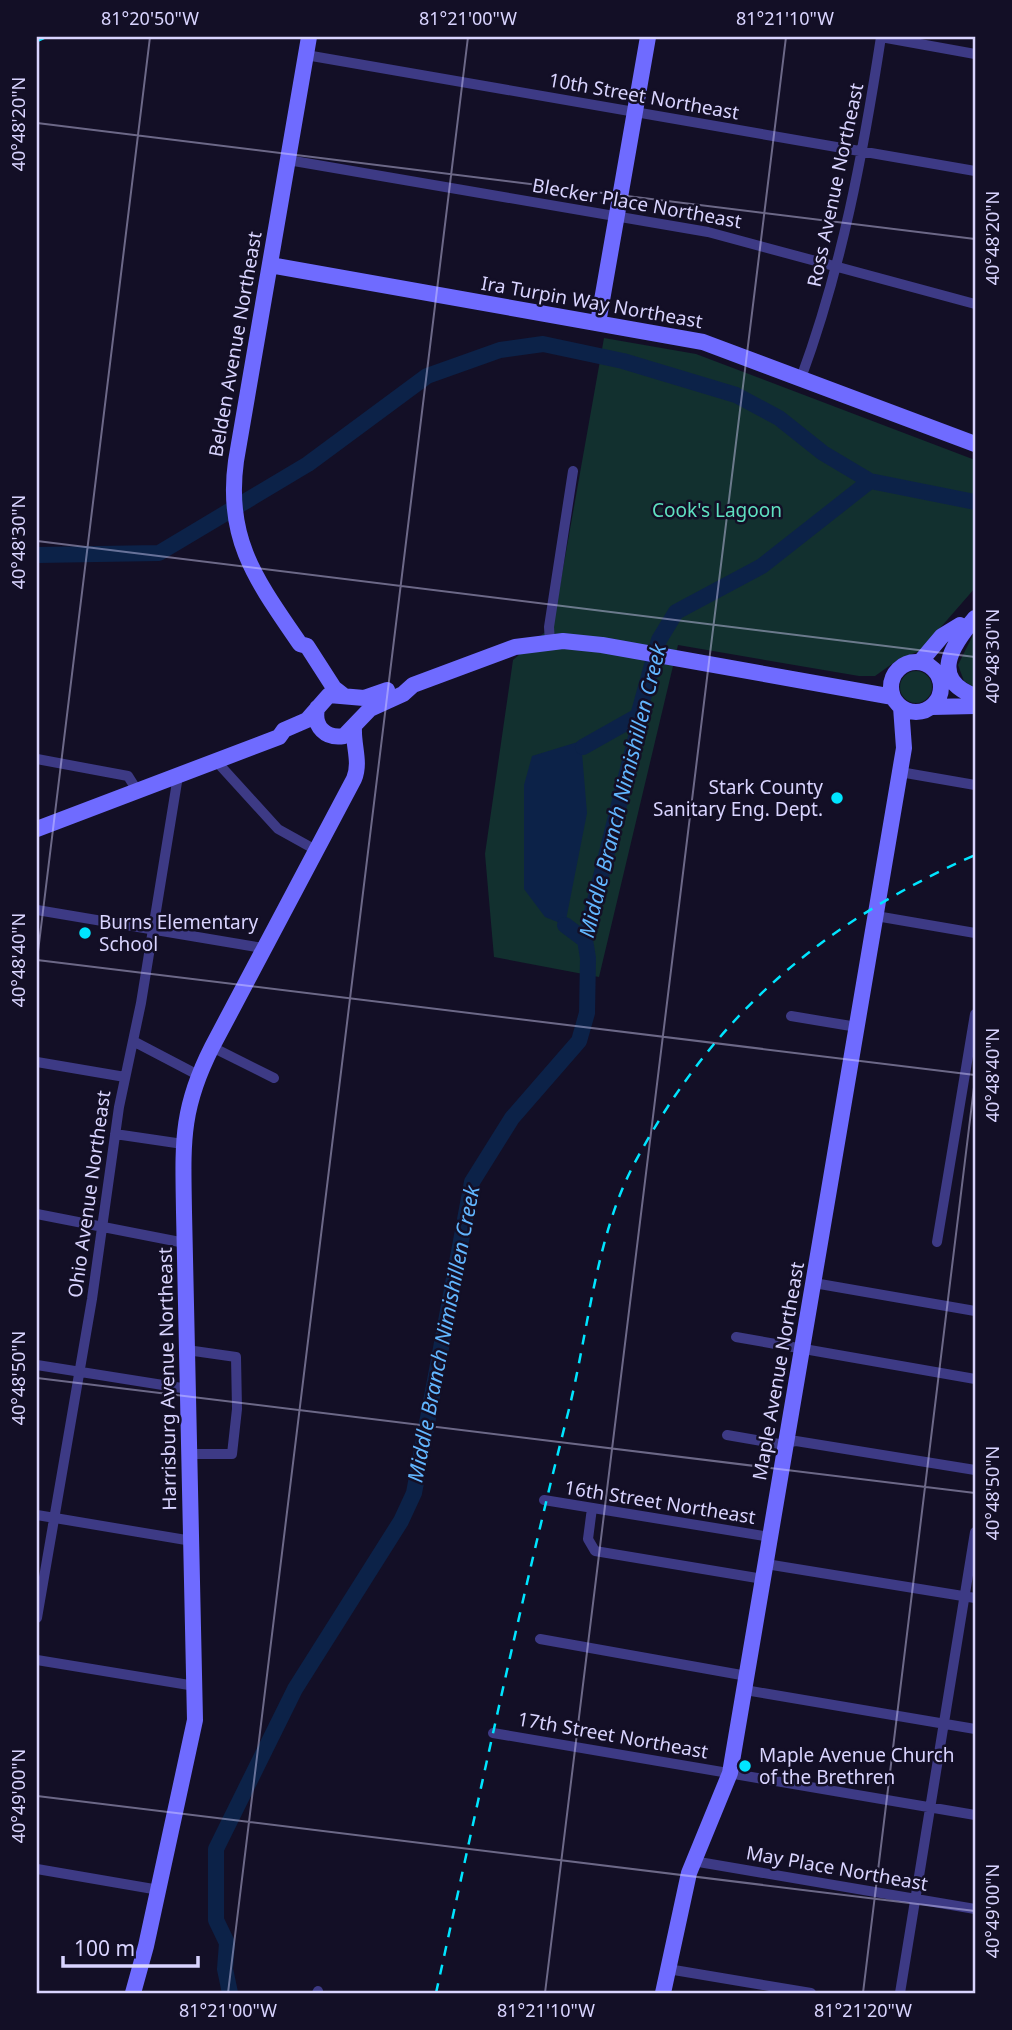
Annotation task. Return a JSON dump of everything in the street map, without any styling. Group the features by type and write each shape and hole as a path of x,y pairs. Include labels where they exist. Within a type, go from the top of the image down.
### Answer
{"street":[{"name":"Belden Avenue Northeast","path":"309,37 233,487 235,526 251,570 300,644 300,651 320,682 318,705"},
{"path":"598,323 648,37"},
{"path":"881,37 975,54"},
{"name":"Ross Avenue Northeast","path":"801,379 838,267 863,151 881,37"},
{"name":"10th Street Northeast","path":"306,55 975,171"},
{"name":"Blecker Place Northeast","path":"288,160 708,232 975,304"},
{"name":"Ira Turpin Way Northeast","path":"270,265 703,342 975,444"},
{"path":"550,642 555,579 573,471"},
{"path":"975,608 948,665 955,684 975,696"},
{"path":"853,688 893,677 905,664 920,662 942,636 968,622"},
{"path":"927,709 940,695 942,652 968,622"},
{"path":"279,737 284,730 307,720 329,695 367,697 401,685 413,685 498,653 550,642 589,643 853,688 897,701 913,712 975,706"},
{"name":"Belden Avenue Northeast","path":"300,644 307,646 333,686 345,696"},
{"path":"920,662 939,676 950,690 975,706"},
{"path":"893,677 897,701"},
{"path":"37,830 279,737 288,738 308,732 344,736 372,707 403,694 413,685"},
{"path":"345,696 356,706 356,725"},
{"name":"Maple Avenue Northeast","path":"897,701 904,748"},
{"path":"318,705 317,724 331,736"},
{"name":"Maple Avenue Northeast","path":"663,1993 693,1861 730,1773 904,748 915,722 927,709"},
{"name":"Harrisburg Avenue Northeast","path":"133,1993 159,1890 193,1731 195,1686 183,1144 186,1109 212,1047 358,770 356,725"},
{"name":"Harrisburg Avenue Northeast","path":"331,736 345,751 348,762 344,794"},
{"path":"37,759 128,776 138,792"},
{"path":"216,761 278,829 314,849"},
{"path":"900,772 975,785"},
{"name":"Ohio Avenue Northeast","path":"37,1618 79,1371 115,1134 154,929 178,776"},
{"path":"37,910 263,948"},
{"path":"876,916 975,933"},
{"path":"937,1242 975,1014"},
{"path":"791,1016 857,1027"},
{"path":"133,1041 198,1075"},
{"path":"212,1047 274,1078"},
{"path":"37,1062 125,1077"},
{"path":"115,1134 183,1144"},
{"path":"37,1214 185,1243"},
{"path":"814,1283 975,1311"},
{"path":"736,1338 975,1379"},
{"path":"187,1350 236,1357 237,1409 232,1454 190,1454"},
{"path":"37,1364 188,1389"},
{"path":"727,1435 787,1443 796,1441 975,1469"},
{"name":"16th Street Northeast","path":"544,1500 770,1537"},
{"path":"592,1508 588,1535 595,1550 970,1597"},
{"path":"37,1515 192,1541"},
{"path":"900,1993 944,1724 970,1597 975,1532"},
{"path":"540,1639 975,1729"},
{"path":"37,1660 195,1686"},
{"name":"17th Street Northeast","path":"493,1733 975,1815"},
{"name":"May Place Northeast","path":"693,1861 975,1909"},
{"path":"37,1869 159,1890"},
{"path":"668,1969 811,1993"}],"green space":[{"name":"Cook's Lagoon","path":"604,338 696,354 975,460 975,588 920,651 899,659 875,676 859,676 678,645 599,977 494,957 485,854 513,660 553,625"},
{"path":"975,631 975,688 964,681 958,665"},
{"path":"916,671 927,676 932,687 927,698 916,703 905,698 900,687 905,676"}],"water":[{"path":"581,741 587,813 565,925 545,917 524,889 524,785 532,756"}],"waterway":[{"path":"37,555 159,553 308,464 427,376 500,350 543,344 623,361 736,395 779,418 823,453 870,481 975,502"},
{"name":"Middle Branch Nimishillen Creek","path":"230,1993 225,1969 227,1943 216,1920 216,1849 295,1689 401,1521 414,1493 472,1182 512,1118 579,1041 587,1013 588,958 585,940 636,737 638,716 659,640 676,612 762,566 870,481"},
{"path":"583,747 638,716"},
{"path":"565,925 585,940"}],"railway":[{"path":"37,41 46,37"},
{"path":"436,1993 517,1628 576,1379 594,1285 610,1223 633,1166 664,1112 698,1064 776,980 820,944 868,911 975,855"}],"place":[{"name":"Stark County Sanitary Eng. Dept.","path":"837,798"},
{"name":"Burns Elementary School","path":"85,933"},
{"name":"Maple Avenue Church of the Brethren","path":"745,1766"}]}
